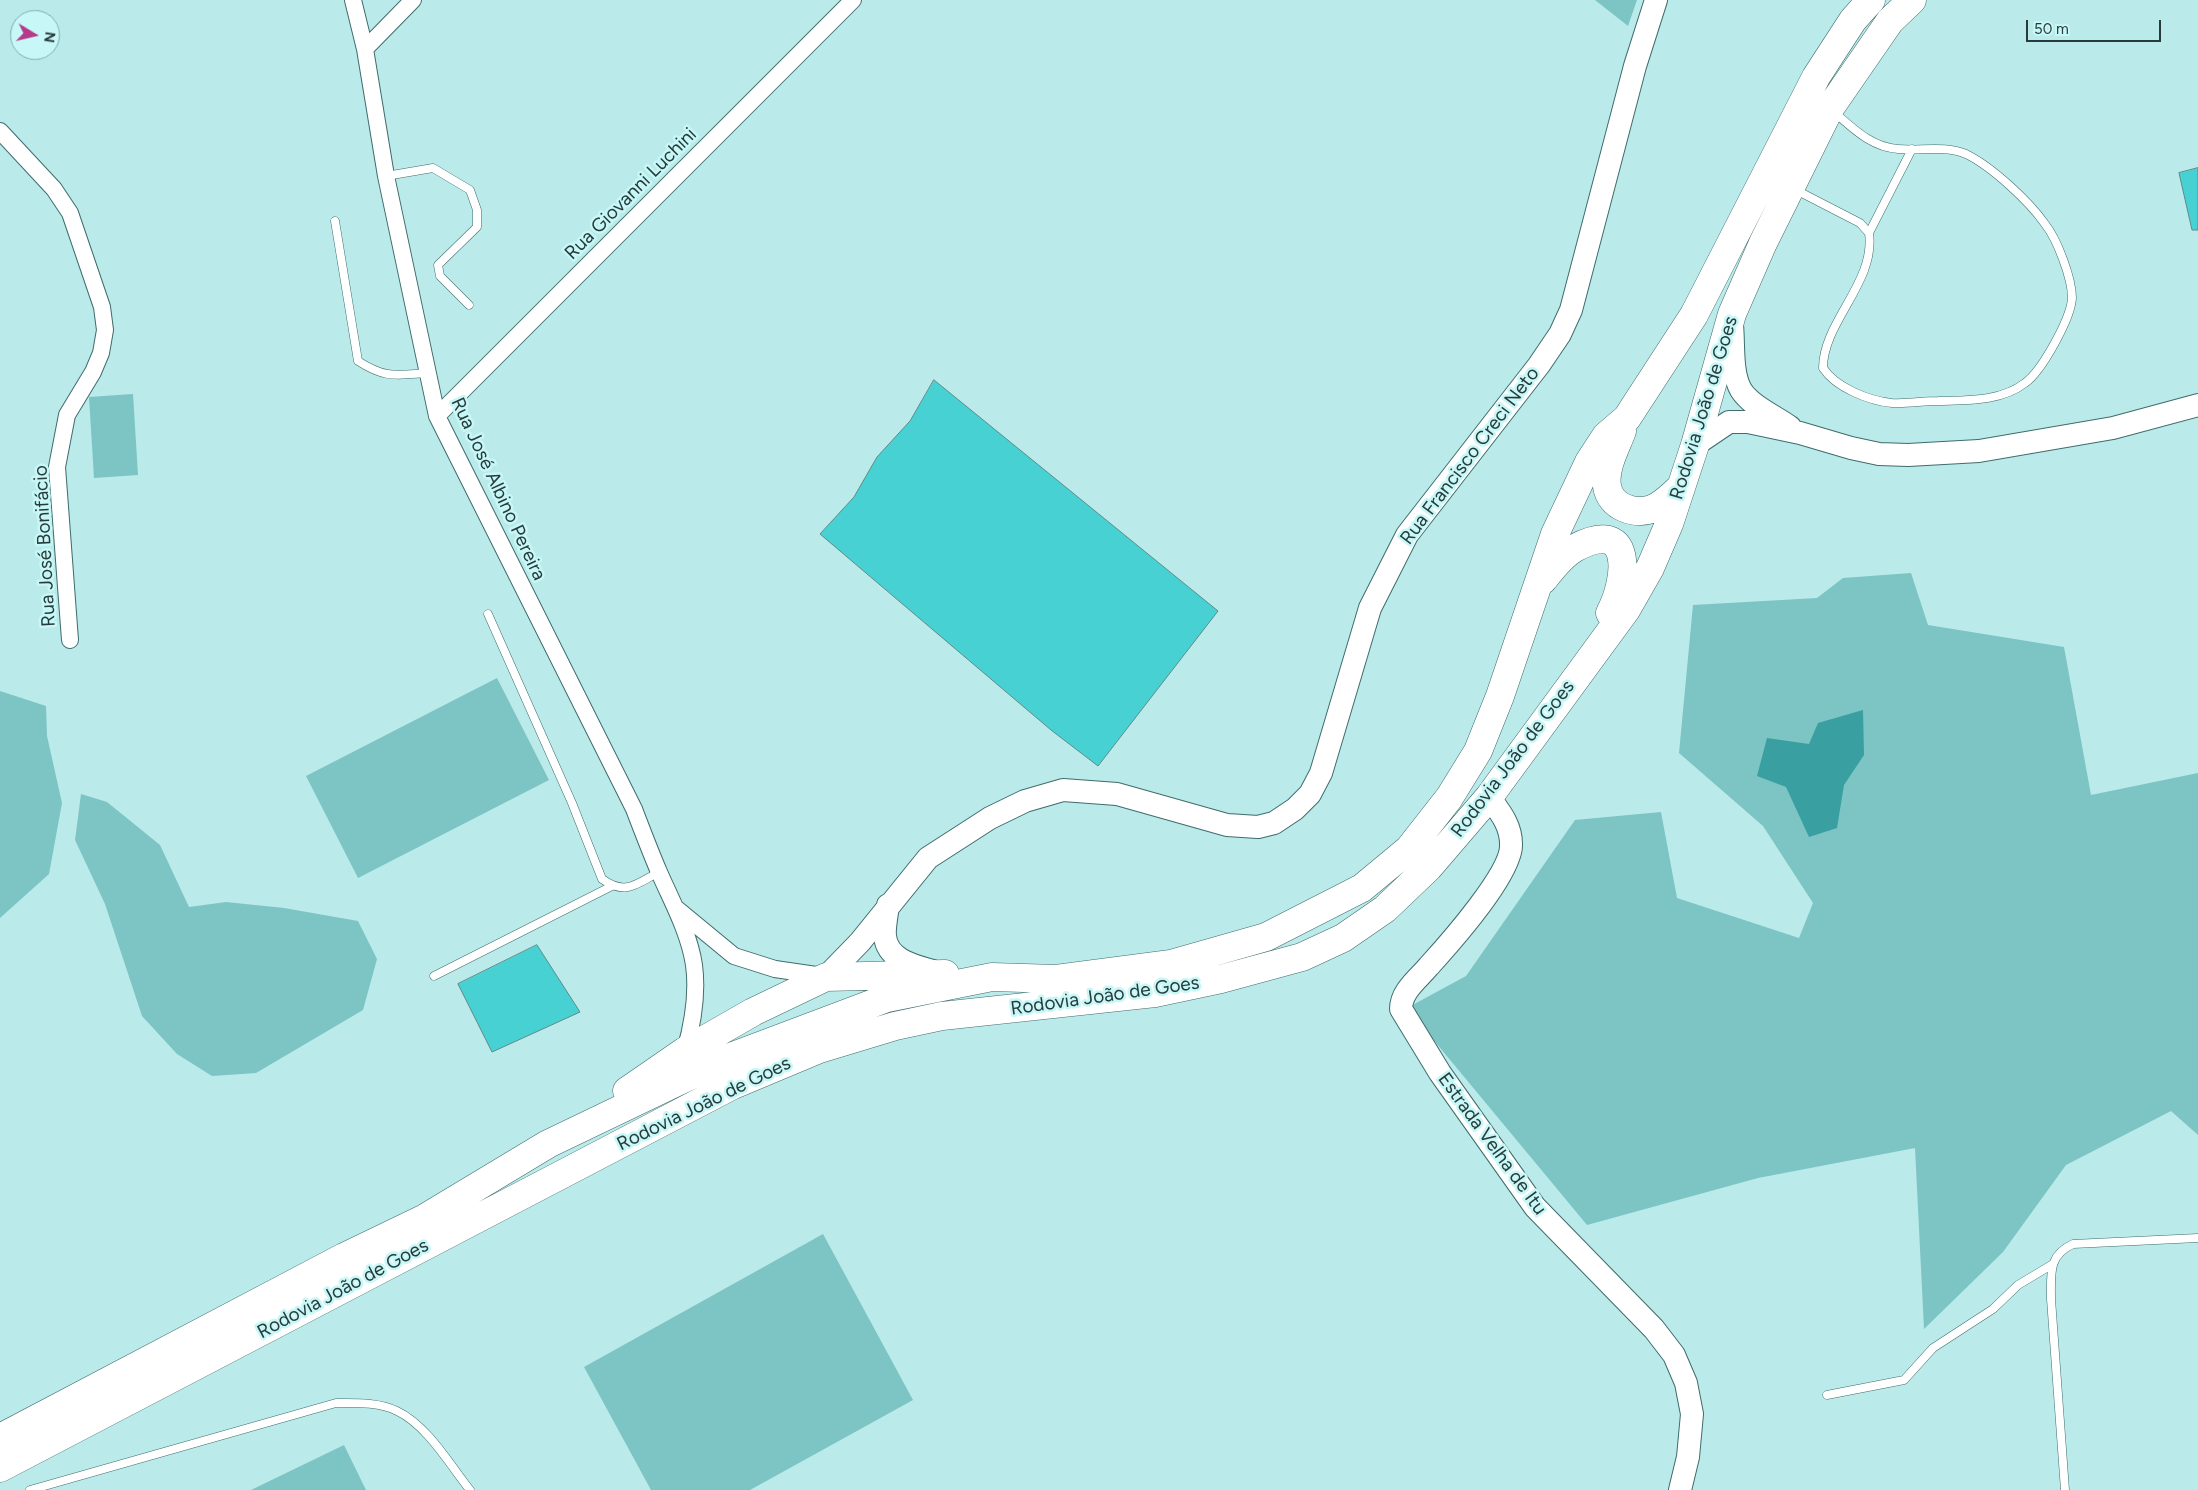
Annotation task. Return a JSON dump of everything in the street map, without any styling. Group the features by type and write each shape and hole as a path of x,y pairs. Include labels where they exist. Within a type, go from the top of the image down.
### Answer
{"highway":[{"name":"Rodovia João de Goes","path":"0,1438 344,1258 425,1218 548,1144 726,1059 816,1023 887,998 992,977 1056,978 1171,964 1266,936 1362,888 1408,850 1449,798 1478,751 1500,696 1555,534 1589,462 1606,436 1627,418 1694,315 1816,77 1854,20 1870,0"},
{"name":"Rodovia João de Goes","path":"0,1468 733,1085 819,1049 895,1026 942,1016 1155,993 1222,979 1302,957 1343,938 1385,909 1430,867 1490,797 1584,666 1612,632 1650,568 1669,524 1695,445 1732,314 1763,243 1830,108 1890,21 1912,0"},
{"path":"1627,418 1607,471 1607,487 1614,501 1623,509 1639,510 1653,508 1680,488"},
{"path":"1537,586 1558,562 1574,549 1589,542 1603,540 1616,544 1622,551 1622,581 1612,609 1584,666"},
{"path":"548,1144 685,1051 753,1012 826,977 938,973 992,977"}],"main road":[{"name":"Rua Francisco Creci Neto","path":"826,977 860,942 888,905 928,858 990,818 1025,801 1063,790 1117,794 1227,825 1258,827 1274,823 1295,809 1310,794 1321,773 1370,608 1407,535 1539,365 1560,334 1571,310 1635,66 1656,0"},
{"path":"1732,314 1736,375 1740,389 1748,399 1800,433"},
{"path":"1695,445 1729,422 1748,422 1800,433 1879,454 1935,454 1979,451 2131,424 2198,405"},
{"name":"Estrada Velha de Itu","path":"1490,797 1509,826 1511,856 1449,945 1404,994 1401,1009 1440,1073 1535,1207 1654,1328 1674,1355 1686,1383 1692,1414 1688,1457 1680,1490"},
{"path":"888,905 885,938 893,954 905,962 938,973"}],"street":[{"name":"Rua José Albino Pereira","path":"353,0 365,49 386,176 437,416 634,809 659,872 677,909 694,964 696,997 692,1027 685,1051"},
{"path":"365,49 413,0"},
{"name":"Rua Giovanni Luchini","path":"437,416 853,0"},
{"name":"Rua José Bonifácio","path":"0,131 54,189 70,213 102,307 105,330 101,353 93,372 68,415 58,467 70,640"},
{"name":"Rua José Albino Pereira","path":"677,909 734,956 775,969 826,977"}],"lane":[{"path":"1830,108 1866,139 1878,144 1897,149 1912,149 1950,150 1966,154 1998,177 2026,201 2046,225 2064,262 2071,285 2072,300 2055,343 2026,383 2006,393 1984,399 1892,403 1852,392 1828,376 1824,368 1826,348 1862,273 1869,248 1869,233 1912,149"},
{"path":"386,176 433,168 470,190 477,210 478,226 438,266 440,276 469,305"},
{"path":"1791,188 1860,223 1869,233"},
{"path":"335,221 358,361 375,371 390,376 428,373"},
{"path":"488,614 572,803 602,879 612,886 627,888 659,872"},
{"path":"434,976 612,886"},
{"path":"2065,1490 2051,1299 2053,1264 2056,1255 2063,1248 2073,1244 2198,1238"},
{"path":"1827,1395 1904,1380 1933,1348 1993,1309 2018,1285 2053,1264"},
{"path":"30,1490 336,1403 368,1403 398,1411 424,1431 470,1490"}],"shaded area":[{"path":"1595,0 1637,0 1628,26"},
{"path":"133,394 138,475 94,478 89,397"},
{"path":"1911,573 1928,625 2064,647 2091,795 2198,773 2198,1135 2171,1111 2066,1165 2003,1252 1924,1329 1915,1148 1758,1178 1587,1225 1407,1008 1466,976 1575,820 1661,812 1677,898 1799,938 1813,903 1763,826 1679,753 1693,605 1817,598 1843,578"},
{"path":"497,678 549,780 358,878 306,776"},
{"path":"0,691 46,706 47,736 62,803 49,874 0,918"},
{"path":"1863,710 1864,755 1844,785 1837,828 1809,837 1786,787 1757,776 1767,738 1809,744 1818,723"},
{"path":"81,794 107,802 160,845 189,907 226,902 284,908 358,921 377,959 363,1010 256,1073 212,1076 177,1054 142,1016 105,904 75,840"},
{"path":"823,1234 913,1400 750,1490 651,1490 584,1367"},
{"path":"344,1445 366,1490 251,1490"}],"building":[{"path":"2198,168 2198,230 2192,230 2179,173"},
{"path":"934,380 1218,611 1098,766 1051,730 820,534 854,497 877,457 910,421"},
{"path":"537,945 580,1012 492,1052 458,984"}]}
